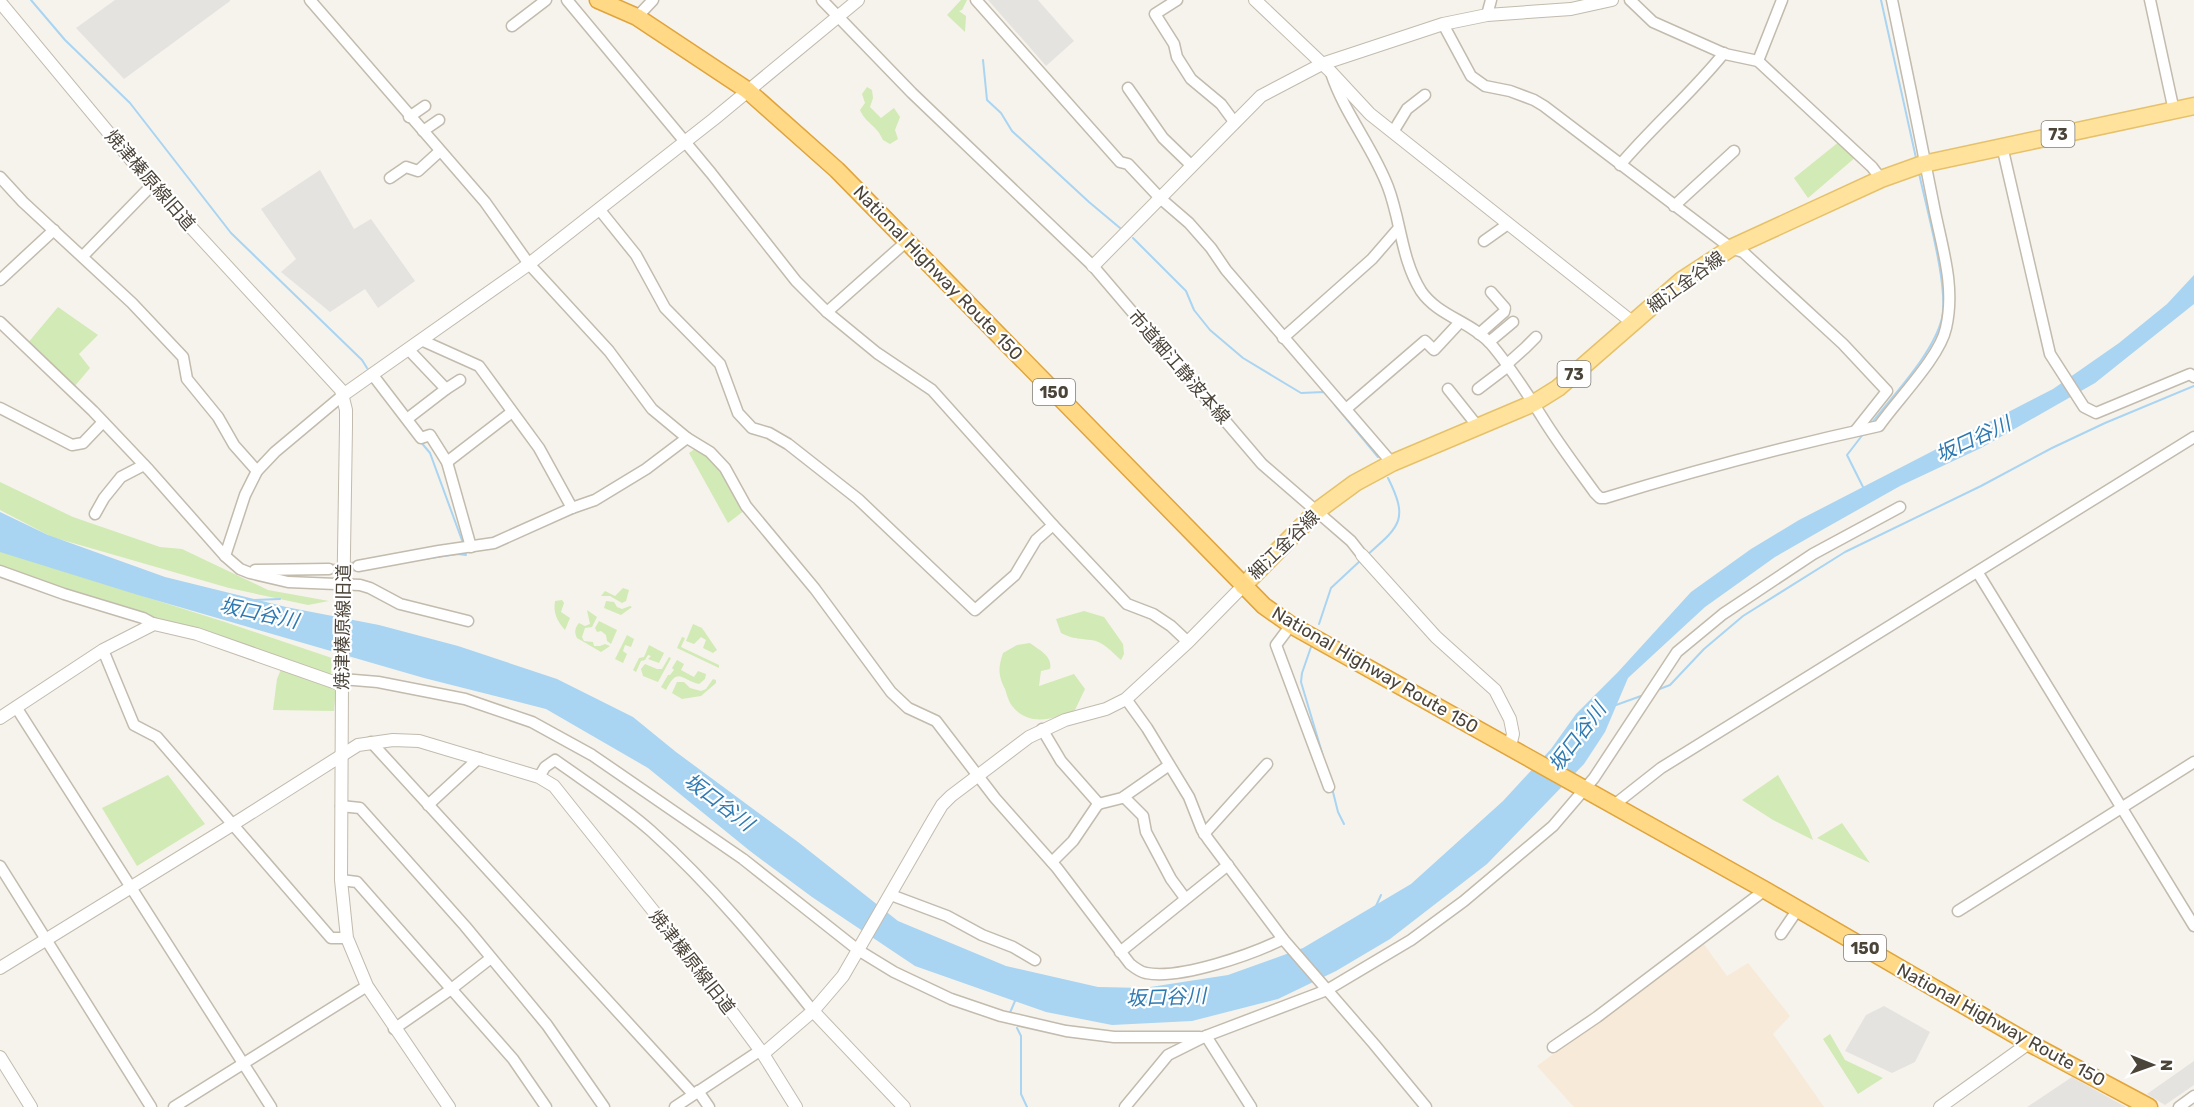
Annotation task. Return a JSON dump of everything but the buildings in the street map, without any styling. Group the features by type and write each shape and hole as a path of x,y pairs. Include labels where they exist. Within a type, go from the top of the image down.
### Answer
{"highway":[{"name":"National Highway Route 150","path":"598,0 637,17 747,90 837,170 1264,606 1291,625 1765,890 2029,1043 2149,1107"}],"main road":[{"name":"細江金谷線","path":"1243,586 1317,511 1354,483 1392,463 1534,403 1558,388 1682,280 1731,248 1881,179 1919,165 2194,106"}],"street":[{"path":"310,0 485,202 529,264 609,351 652,409 687,438 710,452 725,468 746,506 815,589 891,692 908,708 936,721 978,777 1052,862 1136,970 1150,974 1217,963 1258,951 1283,939"},
{"path":"512,26 546,0"},
{"path":"567,0 685,141 796,281 827,312 877,353 932,390 1127,604 1153,614 1171,626 1188,642"},
{"path":"637,17 653,0"},
{"name":"市道細江静波本線","path":"822,0 912,93 1093,266 1262,464 1351,541 1436,637 1495,690 1510,718 1513,734 1510,746"},
{"path":"225,556 245,495 257,471 275,452 342,395 529,264 858,0"},
{"path":"976,0 1120,162 1128,164 1211,248 1226,270 1283,338 1392,463"},
{"path":"1177,0 1155,14 1174,44 1177,57 1191,79 1221,104 1235,123"},
{"path":"1255,0 1370,114 1632,322"},
{"path":"1487,15 1491,0"},
{"path":"1093,266 1261,96 1326,68 1443,24 1487,15 1612,0"},
{"path":"1630,0 1653,22 1724,53 1758,61 1872,167 1881,179"},
{"path":"1758,61 1782,0"},
{"path":"1326,68 1338,96 1380,168 1389,188 1409,269 1423,293 1442,312 1489,342 1519,380 1549,427 1600,498 1813,439 1879,426 1937,351 1946,330 1950,292 1948,270 1919,165 1892,0"},
{"path":"2150,0 2174,111"},
{"name":"焼津榛原線旧道","path":"0,2 152,184 338,386 342,395 346,426 342,756"},
{"path":"1443,24 1471,76 1485,86 1510,91 1534,100 1731,248 1743,252 1812,314 1887,391 1858,430"},
{"path":"1620,165 1724,53"},
{"path":"1128,88 1163,138 1192,166"},
{"path":"1392,132 1407,109 1425,95"},
{"path":"409,117 425,106"},
{"path":"423,131 439,120"},
{"path":"2002,146 2050,354 2084,407 2096,413 2190,374 2194,376"},
{"path":"390,178 406,167 418,171 440,151"},
{"path":"1674,206 1734,152"},
{"path":"0,177 23,202 83,256 183,357 187,379 218,417 234,445 257,471"},
{"path":"83,256 152,184"},
{"path":"598,209 636,255 665,308 720,364 738,413 752,428 769,433 788,444 858,499 975,610 1015,575 1036,540 1053,525"},
{"path":"1484,241 1508,224"},
{"path":"1283,338 1372,259 1398,229"},
{"path":"0,280 54,230"},
{"path":"827,312 908,242"},
{"path":"1479,334 1504,312 1504,308 1491,292"},
{"path":"0,322 103,422 225,556 240,569 288,582 343,584 370,588 400,604 468,621"},
{"path":"1346,409 1425,341 1434,350 1460,322"},
{"path":"1489,342 1513,322"},
{"path":"1478,389 1507,366 1536,337"},
{"path":"421,340 479,366 539,448 572,508"},
{"path":"408,349 446,389"},
{"path":"372,374 421,438 430,435 447,462 471,547"},
{"path":"407,419 460,380"},
{"path":"1448,389 1479,428"},
{"path":"0,408 72,445 83,443 103,422"},
{"path":"447,462 512,412"},
{"path":"1614,805 1661,768 2194,437"},
{"path":"358,567 494,543 572,508 595,501 646,469 687,438"},
{"path":"95,514 104,498 121,477 144,465"},
{"path":"1125,1107 1168,1055 1206,1036 1326,988 1411,940 1464,901 1552,826 1638,713 1677,652 1723,614 1813,554 1900,507"},
{"path":"240,569 329,569"},
{"path":"0,571 64,594 143,618 154,624 197,634 342,678 378,682 465,699 532,722 592,755 743,859 858,950 894,972 951,999 1022,1021 1066,1031 1114,1037 1193,1038 1206,1036"},
{"path":"1978,573 2194,926"},
{"path":"675,1107 762,1052 813,1011 843,976 942,805 951,796 1042,729 1106,709 1126,699 1188,642 1243,586"},
{"path":"0,718 103,650 154,624"},
{"path":"1291,625 1276,645 1329,787"},
{"path":"103,650 134,725 157,737 331,938 347,938"},
{"path":"1126,699 1147,728 1168,766 1189,797 1204,834 1283,939 1426,1107"},
{"path":"16,707 271,1107"},
{"path":"1042,729 1061,761 1099,804"},
{"name":"焼津榛原線旧道","path":"342,756 358,745 371,742 419,741 538,777 554,786 762,1052 796,1107"},
{"path":"371,742 709,1107"},
{"path":"0,968 342,756"},
{"path":"342,756 341,880 347,938 367,986 449,1107"},
{"path":"428,805 479,758"},
{"path":"538,777 545,767 555,760 649,829 682,860 745,929 813,1011 904,1107"},
{"path":"1958,910 2194,762"},
{"path":"1204,834 1267,764"},
{"path":"1052,862 1073,841 1099,804 1124,797 1168,766"},
{"path":"1124,797 1143,816 1146,832 1171,879 1185,898"},
{"path":"341,806 360,808 407,859 547,1025 604,1107"},
{"path":"1120,952 1228,865"},
{"path":"0,866 151,1107"},
{"path":"341,880 357,882 513,1059 546,1107"},
{"path":"1553,1047 1597,1017 1765,890"},
{"path":"890,897 947,916 1035,960"},
{"path":"1782,934 1798,909"},
{"path":"394,1029 450,990 490,958"},
{"path":"174,1107 367,986"},
{"path":"1206,1036 1251,1107"},
{"path":"1940,1107 2029,1043"},
{"path":"0,1057 31,1107"},
{"path":"2179,1107 2194,1096"}],"shaded area":[{"path":"115,0 230,1 124,79 76,28"},
{"path":"988,0 1038,0 1074,41 1046,66"},
{"path":"320,170 354,229 371,219 415,281 378,308 365,289 330,312 281,272 296,259 261,209"},
{"path":"1703,943 1727,976 1748,963 1790,1016 1773,1034 1824,1107 1574,1107 1537,1066"},
{"path":"1884,1006 1930,1032 1915,1062 1892,1073 1845,1051 1866,1015"},
{"path":"2194,1061 2194,1085 2165,1105 2147,1094"},
{"path":"2072,1077 2126,1107 2027,1107"}],"green space":[{"path":"961,0 967,0 962,10 959,11 966,16 965,32 947,15"},
{"path":"867,87 872,90 873,98 870,107 881,118 894,108 900,117 895,130 898,139 890,144 883,140 860,110 865,103 862,94"},
{"path":"1840,141 1857,156 1808,198 1794,178"},
{"path":"58,307 98,335 79,354 90,368 74,387 27,344"},
{"path":"696,448 721,468 745,510 728,523 689,453"},
{"path":"0,482 73,517 160,547 182,549 268,590 329,601 308,605 229,588 52,537 0,510"},
{"path":"0,551 332,658 331,676 186,628 0,571"},
{"path":"623,588 629,590 626,601 622,603 610,596 601,596 605,591 615,596"},
{"path":"562,600 564,603 561,612 570,618 565,630 555,613 555,601"},
{"path":"606,601 614,602 622,609 632,607 621,615 604,608"},
{"path":"587,610 597,617 592,627 585,628 582,637 584,641 593,642 594,646 605,644 610,646 601,652 576,636 575,630 579,623 585,626 590,624"},
{"path":"1084,611 1104,617 1123,644 1124,654 1121,660 1099,642 1073,638 1061,633 1056,619"},
{"path":"599,621 617,630 611,644 607,641 606,635 601,631 597,632 595,628"},
{"path":"693,624 702,628 717,650 713,653 703,648 706,640 701,637 694,644 686,641"},
{"path":"627,635 634,639 631,647 625,645 623,651 627,654 623,663 615,659"},
{"path":"682,637 685,638 681,647 719,665 719,668 677,648"},
{"path":"1030,643 1044,654 1050,664 1050,669 1041,671 1039,686 1074,674 1085,689 1075,710 1051,718 1034,719 1019,713 1012,705 1000,675 1001,658 1003,653 1017,645"},
{"path":"649,645 664,653 659,663 648,659 651,656 648,655 645,660 641,661 636,672 633,670 639,658 644,657"},
{"path":"669,657 671,658 658,682 643,676 641,669 645,664 662,669"},
{"path":"677,660 684,664 681,670 694,677 698,671 706,674 705,679 699,684 677,676 666,690 661,687 674,670 672,668"},
{"path":"282,667 336,686 334,711 273,710 277,679"},
{"path":"713,679 716,683 701,696 682,699 672,693 677,682 684,682 690,688 701,691 706,689"},
{"path":"168,775 205,824 137,866 102,808"},
{"path":"1778,775 1813,840 1773,820 1742,800"},
{"path":"1842,823 1870,863 1817,838"},
{"path":"1830,1034 1845,1060 1883,1078 1858,1094 1823,1039"}],"water":[{"name":"坂口谷川","path":"2194,275 2194,304 2095,383 1981,448 1900,486 1822,530 1775,557 1705,607 1628,678 1605,732 1584,764 1487,864 1390,939 1336,971 1278,999 1192,1021 1112,1025 1046,1012 915,966 812,897 750,851 648,768 546,709 424,678 138,595 0,552 0,512 48,535 165,577 286,607 379,625 458,646 557,679 633,717 898,921 1006,966 1098,987 1144,988 1228,975 1303,948 1411,884 1503,801 1551,749 1576,714 1691,592 1751,549 1799,520 2053,389 2119,343 2167,304"}],"waterway":[{"path":"31,0 65,40 130,103 231,233 362,360 367,368"},
{"path":"1881,0 1916,158"},
{"path":"983,60 987,100 1001,113 1012,131 1120,228"},
{"path":"1871,424 1922,359 1938,331 1942,318 1940,267 1919,173"},
{"path":"1133,238 1186,291 1194,310 1210,330 1243,358 1301,393 1324,392 1326,394"},
{"path":"1657,690 1670,685 1704,649 1743,616 1845,552 1981,486 2052,448 2194,386"},
{"path":"1335,405 1378,457"},
{"path":"1863,487 1847,455 1864,433"},
{"path":"420,441 430,453 463,543"},
{"path":"1367,555 1387,537 1398,521 1398,504 1388,478"},
{"path":"417,560 458,554 466,555 465,552"},
{"path":"1319,624 1331,588 1361,560"},
{"path":"295,575 310,574"},
{"name":"坂口谷川","path":"253,600 280,599"},
{"path":"1311,647 1301,682 1323,756"},
{"name":"坂口谷川","path":"1616,705 1641,696"},
{"path":"1332,788 1338,812 1344,824"},
{"path":"1376,906 1381,895"},
{"path":"1009,1015 1015,1001"},
{"path":"1017,1028 1021,1036 1021,1094 1027,1107"}],"tunnel":[{"path":"329,569 358,566"}]}
